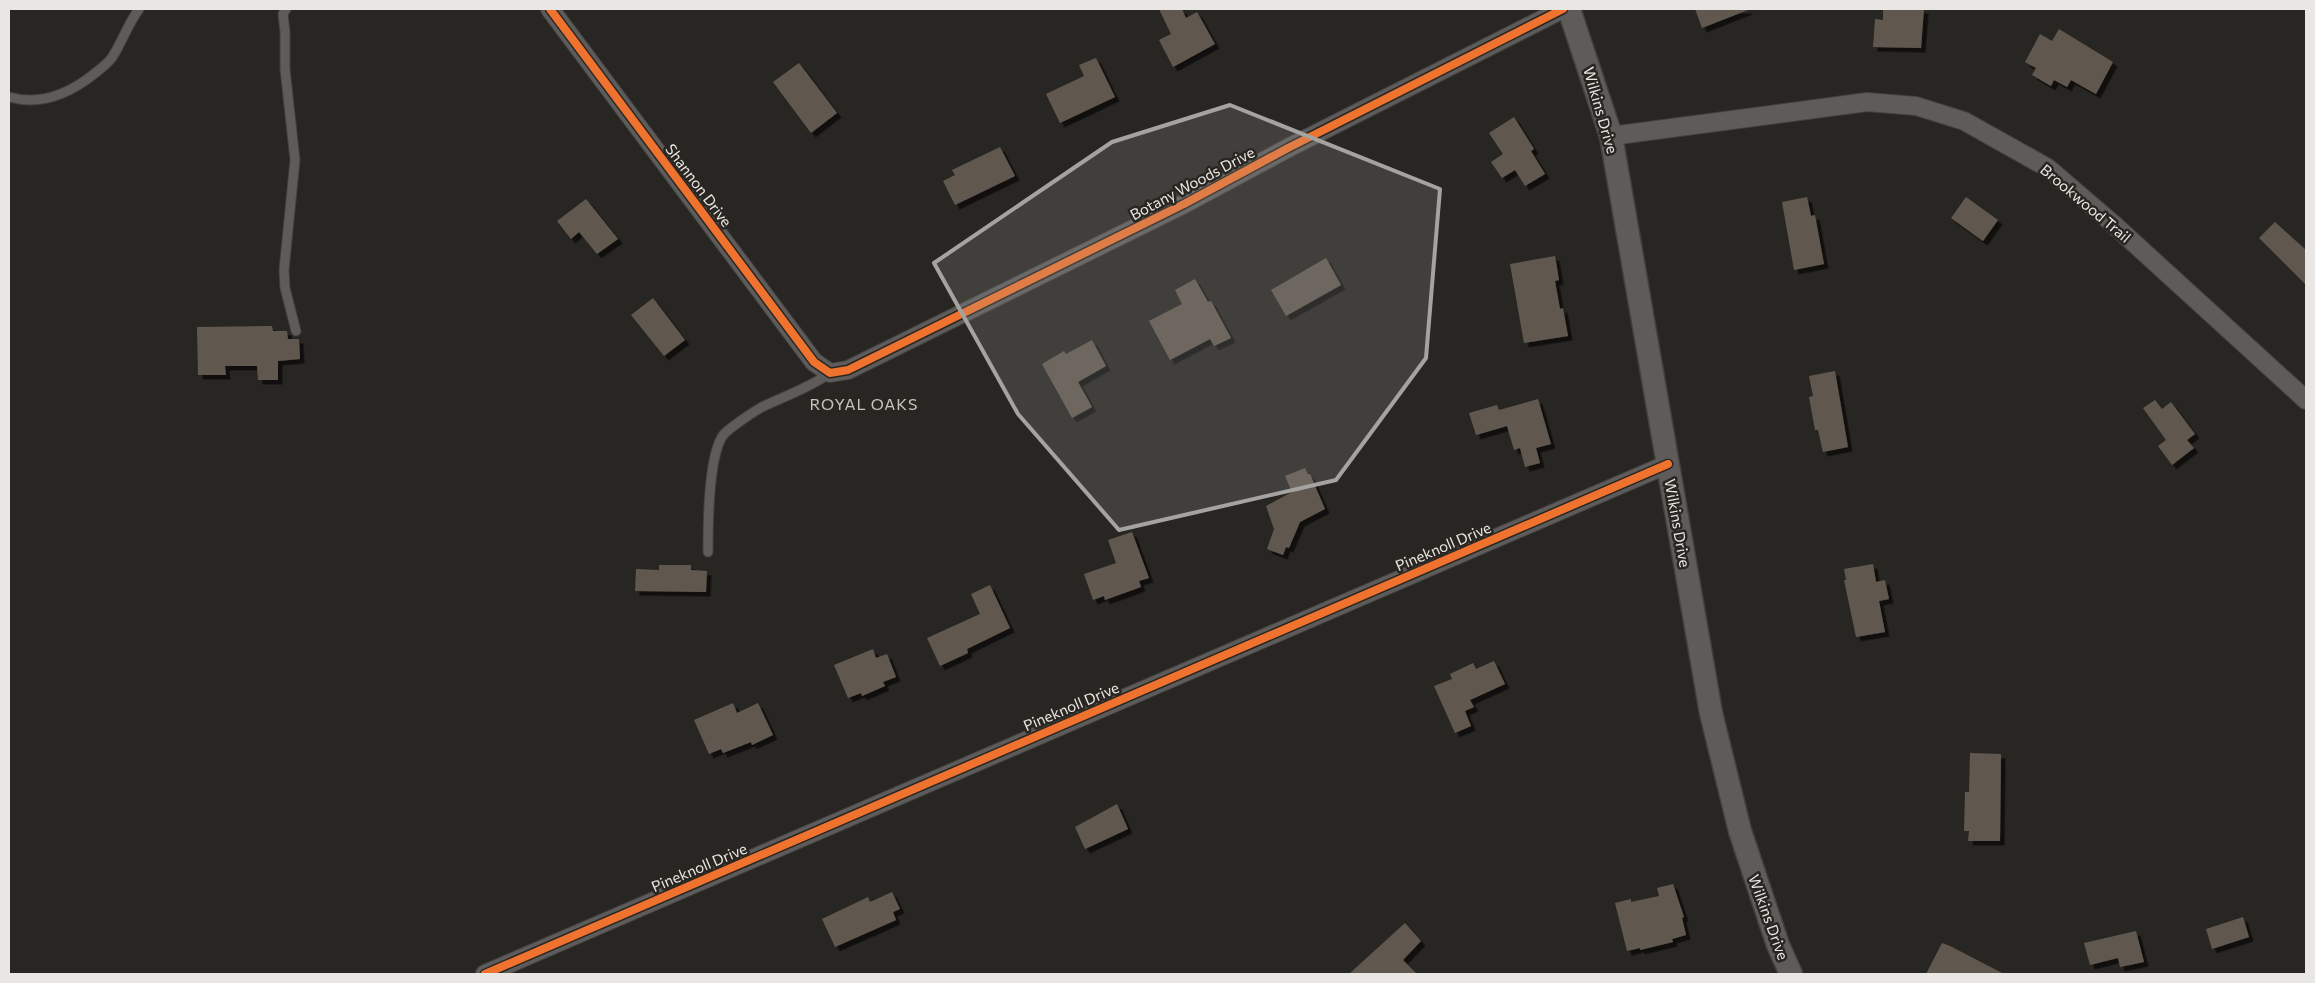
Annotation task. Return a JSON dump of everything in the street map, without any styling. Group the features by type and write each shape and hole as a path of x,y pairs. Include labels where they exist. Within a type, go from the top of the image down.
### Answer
{"street":[{"name":"Shannon Drive","path":"550,9 814,362 830,373"},
{"name":"Botany Woods Drive","path":"830,373 848,370 1175,208 1288,148 1563,9"},
{"name":"Wilkins Drive","path":"1569,9 1611,136 1713,722 1740,831 1778,945 1791,974"},
{"name":"Brookwood Trail","path":"1611,136 1867,102 1916,106 1964,121 2048,168 2306,400"},
{"name":"Pineknoll Drive","path":"485,974 1668,464"}],"lane":[{"path":"9,97 34,101 53,98 70,91 85,81 113,57 127,25 139,9"},
{"path":"286,9 283,14 286,32 285,69 295,160 284,270 288,306 296,331"},
{"path":"708,552 712,479 716,456 724,435 759,408 819,381 830,373"}],"highlighted area":[{"path":"1230,105 1440,189 1426,358 1336,480 1119,530 1018,414 934,263 1112,142"}],"building":[{"path":"1159,9 1182,9 1186,18 1197,12 1215,44 1173,67 1159,40 1171,34"},
{"path":"1695,9 1748,9 1748,10 1702,28"},
{"path":"1883,9 1924,9 1921,48 1873,47 1875,19 1883,20"},
{"path":"2059,29 2113,62 2096,94 2071,80 2067,87 2054,80 2051,86 2032,75 2036,68 2025,62 2040,34 2052,41"},
{"path":"1096,58 1115,97 1060,123 1046,94 1084,76 1079,65"},
{"path":"799,63 837,113 811,133 773,82"},
{"path":"1514,117 1534,149 1531,151 1545,174 1525,186 1515,170 1502,178 1491,162 1503,154 1489,133"},
{"path":"1000,147 1015,176 955,205 943,181 955,175 952,170"},
{"path":"1807,197 1811,216 1815,215 1824,264 1794,270 1782,202"},
{"path":"1966,197 1998,220 1983,241 1951,218"},
{"path":"586,199 618,239 597,254 579,232 571,239 557,221"},
{"path":"2275,222 2306,250 2306,285 2259,238"},
{"path":"1555,256 1559,280 1555,281 1560,309 1563,308 1568,336 1524,343 1510,264"},
{"path":"1326,258 1341,285 1286,316 1271,290"},
{"path":"1195,279 1208,302 1211,301 1231,338 1214,346 1210,339 1170,360 1149,321 1182,304 1175,290"},
{"path":"653,298 685,340 664,356 631,315"},
{"path":"272,326 273,331 287,331 288,339 299,339 300,359 278,361 278,380 258,380 257,366 225,366 226,375 198,375 197,327"},
{"path":"1092,340 1106,366 1078,382 1092,407 1072,418 1042,364 1064,351 1066,354"},
{"path":"1835,371 1848,447 1823,452 1818,430 1815,430 1809,397 1813,396 1809,376"},
{"path":"1538,399 1551,444 1536,448 1540,463 1525,467 1520,448 1514,450 1507,426 1476,435 1469,413 1497,405 1499,410"},
{"path":"2155,400 2162,409 2171,402 2195,434 2187,440 2194,448 2172,465 2158,446 2166,440 2143,408"},
{"path":"1305,468 1308,474 1310,474 1325,509 1300,522 1289,548 1286,547 1283,555 1267,549 1274,529 1266,506 1292,492 1285,476"},
{"path":"1132,532 1149,578 1139,581 1141,587 1105,600 1104,596 1093,600 1084,574 1116,563 1108,540"},
{"path":"1873,564 1876,582 1885,580 1889,599 1879,601 1885,632 1856,637 1844,580 1846,580 1844,569"},
{"path":"659,565 691,565 691,570 707,571 706,592 635,591 636,569 659,570"},
{"path":"990,585 1010,628 967,649 968,653 940,666 927,638 980,614 971,594"},
{"path":"873,649 876,658 887,654 896,677 883,682 885,686 862,696 861,693 848,698 834,665"},
{"path":"1494,661 1505,684 1470,700 1474,707 1465,711 1471,726 1455,733 1434,686 1452,679 1450,674 1473,663 1476,669"},
{"path":"733,703 737,713 758,703 773,735 752,745 751,742 723,753 721,749 709,754 694,720"},
{"path":"1970,753 2001,754 2000,841 1968,841 1969,831 1964,831 1965,792 1969,792"},
{"path":"1117,804 1128,829 1085,849 1075,827"},
{"path":"1673,884 1684,917 1682,918 1686,935 1672,939 1673,942 1640,950 1640,948 1627,951 1615,903 1631,899 1631,902 1659,896 1657,888"},
{"path":"892,892 900,909 893,912 896,920 835,947 822,919 868,897 870,902"},
{"path":"2243,917 2249,937 2212,949 2206,929"},
{"path":"1405,923 1421,941 1403,960 1417,974 1349,974"},
{"path":"2136,931 2144,962 2120,967 2118,958 2090,965 2084,943"},
{"path":"1942,943 1950,946 2004,974 1926,974"}],"cycle path":[{"path":"550,9 814,362 830,373 848,370 1184,204 1288,148 1563,9"},
{"path":"485,974 1668,464"}],"district":[{"name":"ROYAL OAKS","path":"864,403"}]}
